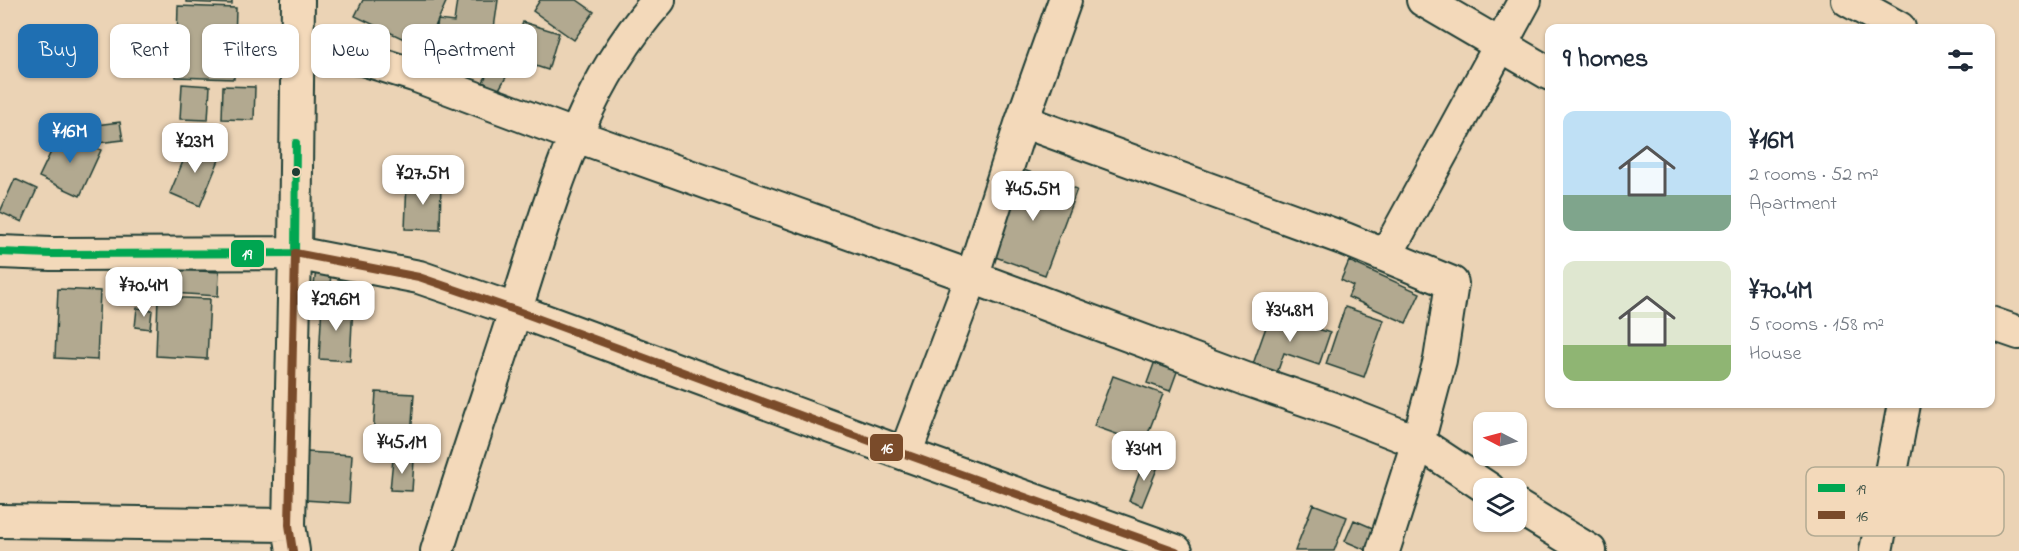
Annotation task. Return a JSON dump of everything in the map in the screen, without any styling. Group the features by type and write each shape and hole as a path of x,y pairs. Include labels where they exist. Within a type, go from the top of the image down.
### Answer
{"street":[{"path":"298,0 298,24"},
{"path":"437,551 574,135 606,71 659,0"},
{"path":"905,454 972,277 1022,121 1065,0"},
{"path":"1423,0 1545,71"},
{"path":"1386,255 1525,0"},
{"path":"1848,0 1892,24"},
{"path":"299,52 363,59 414,75 574,135 972,277 1418,442 1473,478"},
{"path":"0,521 291,538 298,78"},
{"path":"1022,121 1248,202 1452,283 1440,360 1418,442 1383,551"},
{"path":"0,252 51,254 295,253 419,277 1176,551"},
{"path":"1995,325 2019,333"},
{"path":"1892,467 1903,408"},
{"path":"1527,514 1590,551"},
{"path":"1876,551 1879,536"}],"building":[{"path":"186,0 232,0 232,4 186,2"},
{"path":"363,0 447,0 436,24 402,24 402,38 390,32 390,24 372,24 355,16"},
{"path":"457,0 498,0 495,24 437,24 438,20 454,22"},
{"path":"540,0 577,0 594,12 574,40 533,11"},
{"path":"178,6 236,8 236,24 202,24 202,78 190,77 190,24 177,24"},
{"path":"537,26 559,33 548,70 537,66"},
{"path":"485,78 506,78 498,91 483,82"},
{"path":"182,84 210,86 208,120 180,119"},
{"path":"223,86 255,87 254,120 222,119"},
{"path":"120,122 123,140 89,144 87,126"},
{"path":"61,131 101,150 80,196 39,177"},
{"path":"191,142 221,155 200,206 170,193"},
{"path":"1021,169 1077,189 1045,275 990,255"},
{"path":"15,179 37,189 22,222 0,212"},
{"path":"407,181 441,182 440,230 405,229"},
{"path":"1349,261 1420,293 1406,323 1348,297 1353,286 1341,280"},
{"path":"157,269 219,272 218,296 156,292"},
{"path":"316,270 331,271 330,286 314,285"},
{"path":"58,289 100,291 97,360 55,358"},
{"path":"158,297 210,299 207,359 156,356"},
{"path":"322,303 353,304 350,361 319,359"},
{"path":"1345,307 1384,320 1364,377 1326,364"},
{"path":"137,308 152,310 150,329 135,327"},
{"path":"1271,313 1330,333 1319,365 1284,353 1277,373 1253,364"},
{"path":"1155,361 1178,369 1170,391 1147,383"},
{"path":"1113,376 1163,394 1144,444 1094,426"},
{"path":"376,392 414,394 410,453 372,451"},
{"path":"307,452 352,455 349,503 304,500"},
{"path":"1145,458 1159,464 1142,506 1129,501"},
{"path":"393,459 414,460 412,491 390,490"},
{"path":"1313,504 1347,517 1334,551 1295,551"},
{"path":"1354,520 1375,529 1366,550 1345,541"}],"transit line":[{"name":"19","path":"0,252 51,254 295,253 296,143"},
{"name":"16","path":"293,551 289,525 295,253 419,277 1176,551"}]}
